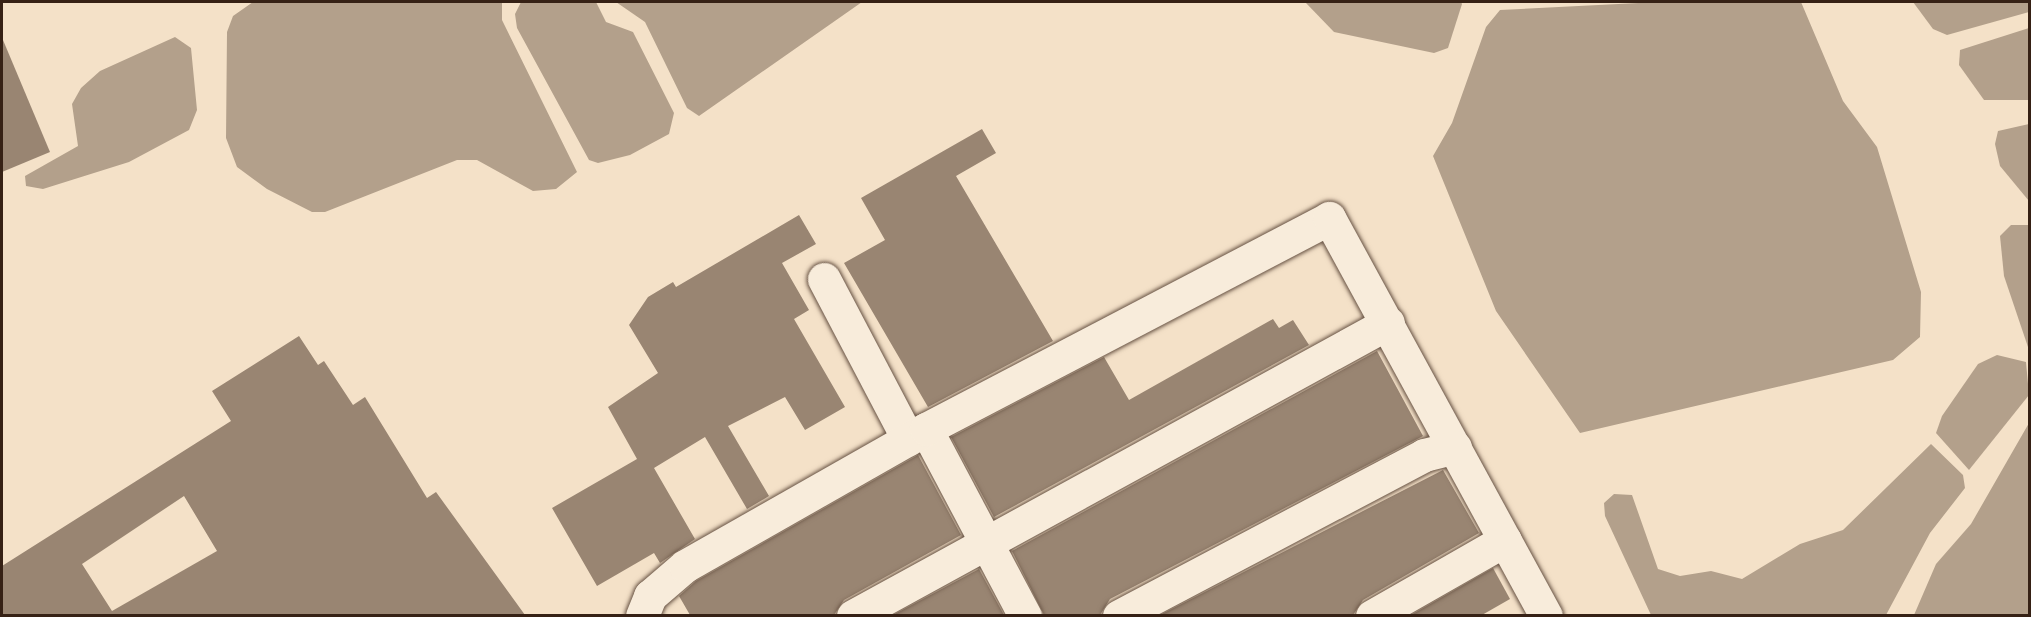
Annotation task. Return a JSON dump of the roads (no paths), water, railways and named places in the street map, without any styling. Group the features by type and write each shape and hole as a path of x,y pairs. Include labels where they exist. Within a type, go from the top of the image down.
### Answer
{"street":[{"path":"642,615 650,596 685,566 917,434 1329,218 1546,615"},
{"path":"824,279 917,434 989,542 1025,615"},
{"path":"853,615 1388,323"},
{"path":"1119,615 1424,455 1455,447"},
{"path":"1372,615 1505,540"}]}
